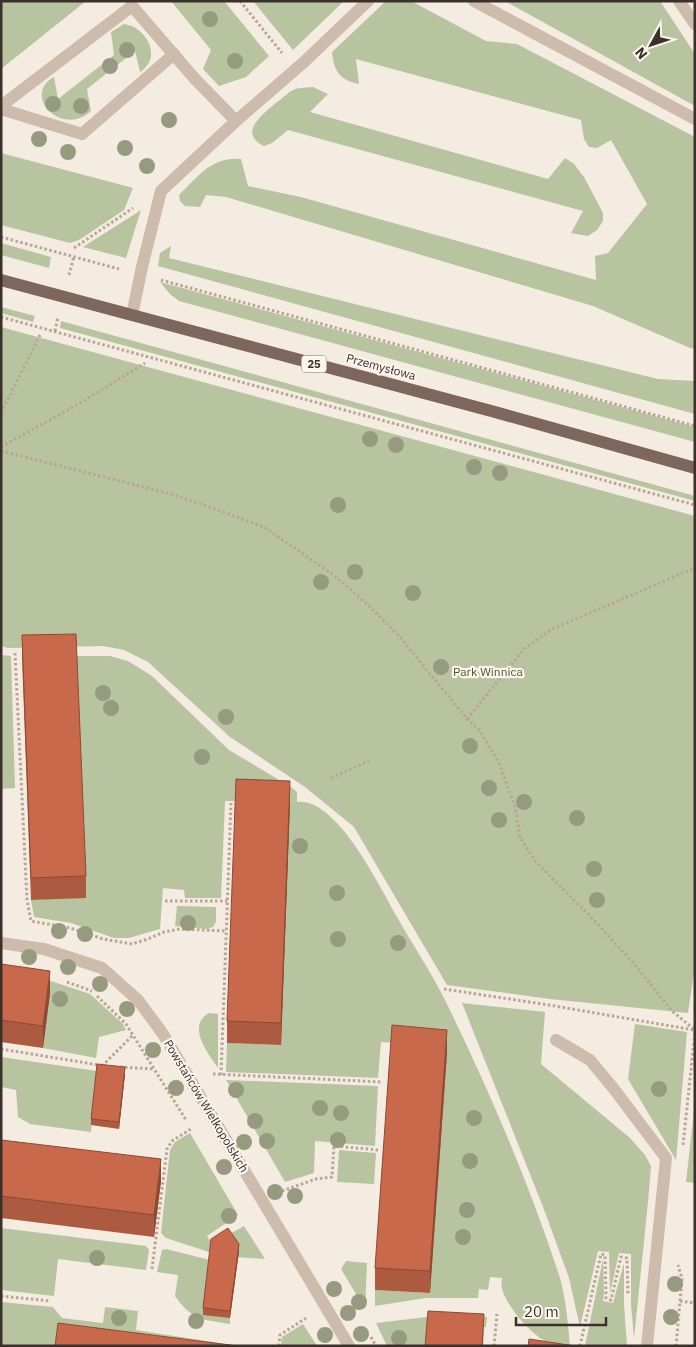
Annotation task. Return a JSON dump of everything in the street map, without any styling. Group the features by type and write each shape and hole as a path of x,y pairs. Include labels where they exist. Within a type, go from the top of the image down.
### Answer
{"main road":[{"name":"Przemysłowa","path":"1,280 695,468"}],"street":[{"path":"132,315 161,191 236,121 300,66 368,1"},
{"path":"474,1 695,119"},
{"path":"679,1 695,24"},
{"path":"1,107 132,6 236,121"},
{"path":"1,107 82,134 174,54"},
{"name":"Powstańców Wielkopolskich","path":"1,943 44,949 102,968 138,1000 163,1034 349,1346"},
{"path":"556,1040 590,1060 666,1158 648,1346"}],"path":[{"path":"240,1 300,66"},
{"path":"1,237 695,426"},
{"path":"1,317 695,505"},
{"path":"1,413 40,335"},
{"path":"1,447 82,402 145,363"},
{"path":"1,450 175,495 264,528 335,576 400,637 466,719 480,731 499,763 515,807 520,837 535,861 593,919 635,965 672,1011 695,1030"},
{"path":"466,719 524,650 552,629 695,568"},
{"path":"15,653 27,900 31,920 70,928 103,939 132,944 164,932 180,929 226,931"},
{"path":"331,778 369,761"},
{"path":"221,1075 231,803"},
{"path":"165,901 227,901"},
{"path":"65,982 91,990 126,1024 192,1129 172,1141 167,1149 152,1269"},
{"path":"444,989 695,1030"},
{"path":"102,1066 133,1035"},
{"path":"1,1049 102,1066 155,1069"},
{"path":"217,1083 212,1074 382,1082"},
{"path":"282,1191 316,1179 332,1177 334,1146 379,1150"},
{"path":"277,1183 287,1199"},
{"path":"580,1346 601,1254 605,1255 606,1298 611,1300 621,1257 627,1258 628,1296"},
{"path":"1,1296 50,1301"},
{"path":"680,1301 695,1303"},
{"path":"494,1346 497,1314"},
{"path":"278,1346 280,1335 306,1316 311,1325"},
{"path":"366,1328 376,1346"}],"green space":[{"path":"1,1 86,1 1,69"},
{"path":"171,1 224,1 269,56 246,77 219,86 203,69 211,50"},
{"path":"253,1 344,1 293,50"},
{"path":"386,1 411,1 486,41 517,44 695,137 695,349 593,306 226,197 206,195 200,207 185,206 180,201 179,195 206,169 221,161 241,159 248,186 301,197 596,280 595,256 608,253 647,204 611,140 597,148 589,147 584,139 581,120 356,59 359,84 347,80 336,70 332,52"},
{"path":"505,1 660,1 695,54 695,106"},
{"path":"124,24 132,26 139,31 149,44 151,51 147,66 140,72 135,51 87,89 91,111 80,118 68,120 58,117 49,111 44,103 42,94 45,85 54,77 58,99 114,55 111,32"},
{"path":"313,87 328,94 310,112 548,179 565,158 574,164 584,177 603,213 603,221 597,230 588,236 571,233 583,211 288,130 272,143 264,146 256,141 253,130 255,124 265,112 291,91 298,88"},
{"path":"1,153 133,188 124,210 79,240 70,243 1,225"},
{"path":"141,210 126,258 83,247"},
{"path":"1,243 51,257 49,268 1,255"},
{"path":"171,246 169,258 658,379 695,381 695,414 158,266 160,253"},
{"path":"160,282 695,427 695,442 179,301"},
{"path":"1,307 35,316 33,322 1,313"},
{"path":"61,321 695,496 695,501 60,328"},
{"name":"Park Winnica","path":"1,327 695,516 695,966 688,1013 550,999 447,985 354,827 305,787 230,737 148,662 124,650 103,646 8,648 1,646"},
{"path":"1,655 11,656 15,788 1,789"},
{"path":"76,656 110,656 128,661 152,676 229,750 291,787 297,792 297,802 312,804 327,813 355,846 440,991 493,1103 536,1208 560,1278 568,1320 570,1346 547,1342 529,1329 504,1296 502,1278 490,1277 488,1290 479,1289 478,1298 426,1298 375,1306 375,1290 430,1293 447,1046 381,1042 378,1078 226,1072 227,1043 281,1045 236,801 225,801 221,898 185,898 184,890 163,888 160,929 129,938 114,938 71,923 34,917 31,900 86,897"},
{"path":"177,906 216,907 216,922 213,927 207,929 175,926"},
{"path":"1,971 45,979 90,994 123,1024 126,1030 99,1037 96,1058 43,1048 50,993"},
{"path":"462,1003 545,1012 541,1064 630,1138 645,1155 651,1166 634,1339 631,1304 631,1254 619,1253 610,1293 609,1252 598,1251 580,1327 569,1278 545,1212"},
{"path":"209,1013 218,1014 218,1068 201,1040 199,1032 202,1018"},
{"path":"635,1024 687,1032 676,1160 628,1079"},
{"path":"1,1057 97,1071 91,1132 30,1124 18,1117 16,1090 1,1087"},
{"path":"226,1080 378,1086 375,1146 315,1141 314,1173 285,1182"},
{"path":"695,1102 695,1183 686,1182"},
{"path":"190,1133 238,1215 207,1236 220,1256 166,1238 161,1233 170,1150 175,1142"},
{"path":"339,1150 376,1153 374,1184 337,1182"},
{"path":"244,1226 265,1259 221,1256 228,1235"},
{"path":"1,1228 146,1246 149,1250 146,1270 58,1259 54,1296 1,1290"},
{"path":"166,1249 210,1260 230,1318 230,1324 198,1318 181,1304 175,1296 178,1275 157,1272 162,1250"},
{"path":"603,1259 603,1301 613,1303 624,1263 627,1346 585,1346"},
{"path":"346,1261 367,1263 365,1309 341,1269"},
{"path":"1,1302 53,1307 62,1318 103,1323 105,1307 138,1311 136,1330 238,1346 1,1346"},
{"path":"435,1316 487,1317 486,1327 428,1324 426,1346 387,1346 376,1323"},
{"path":"303,1324 317,1346 281,1346 282,1337"}],"building":[{"path":"76,634 86,876 31,878 22,635"},
{"path":"236,779 290,781 281,1023 227,1021"},
{"path":"1,964 50,971 43,1026 1,1020"},
{"path":"392,1025 447,1030 430,1271 375,1268"},
{"path":"97,1064 125,1067 119,1122 91,1119"},
{"path":"1,1140 161,1159 154,1215 1,1196"},
{"path":"228,1228 239,1244 230,1311 203,1308 211,1239"},
{"path":"428,1311 484,1314 482,1346 425,1346"},
{"path":"58,1323 238,1346 55,1346"},
{"path":"529,1339 575,1346 528,1346"}]}
